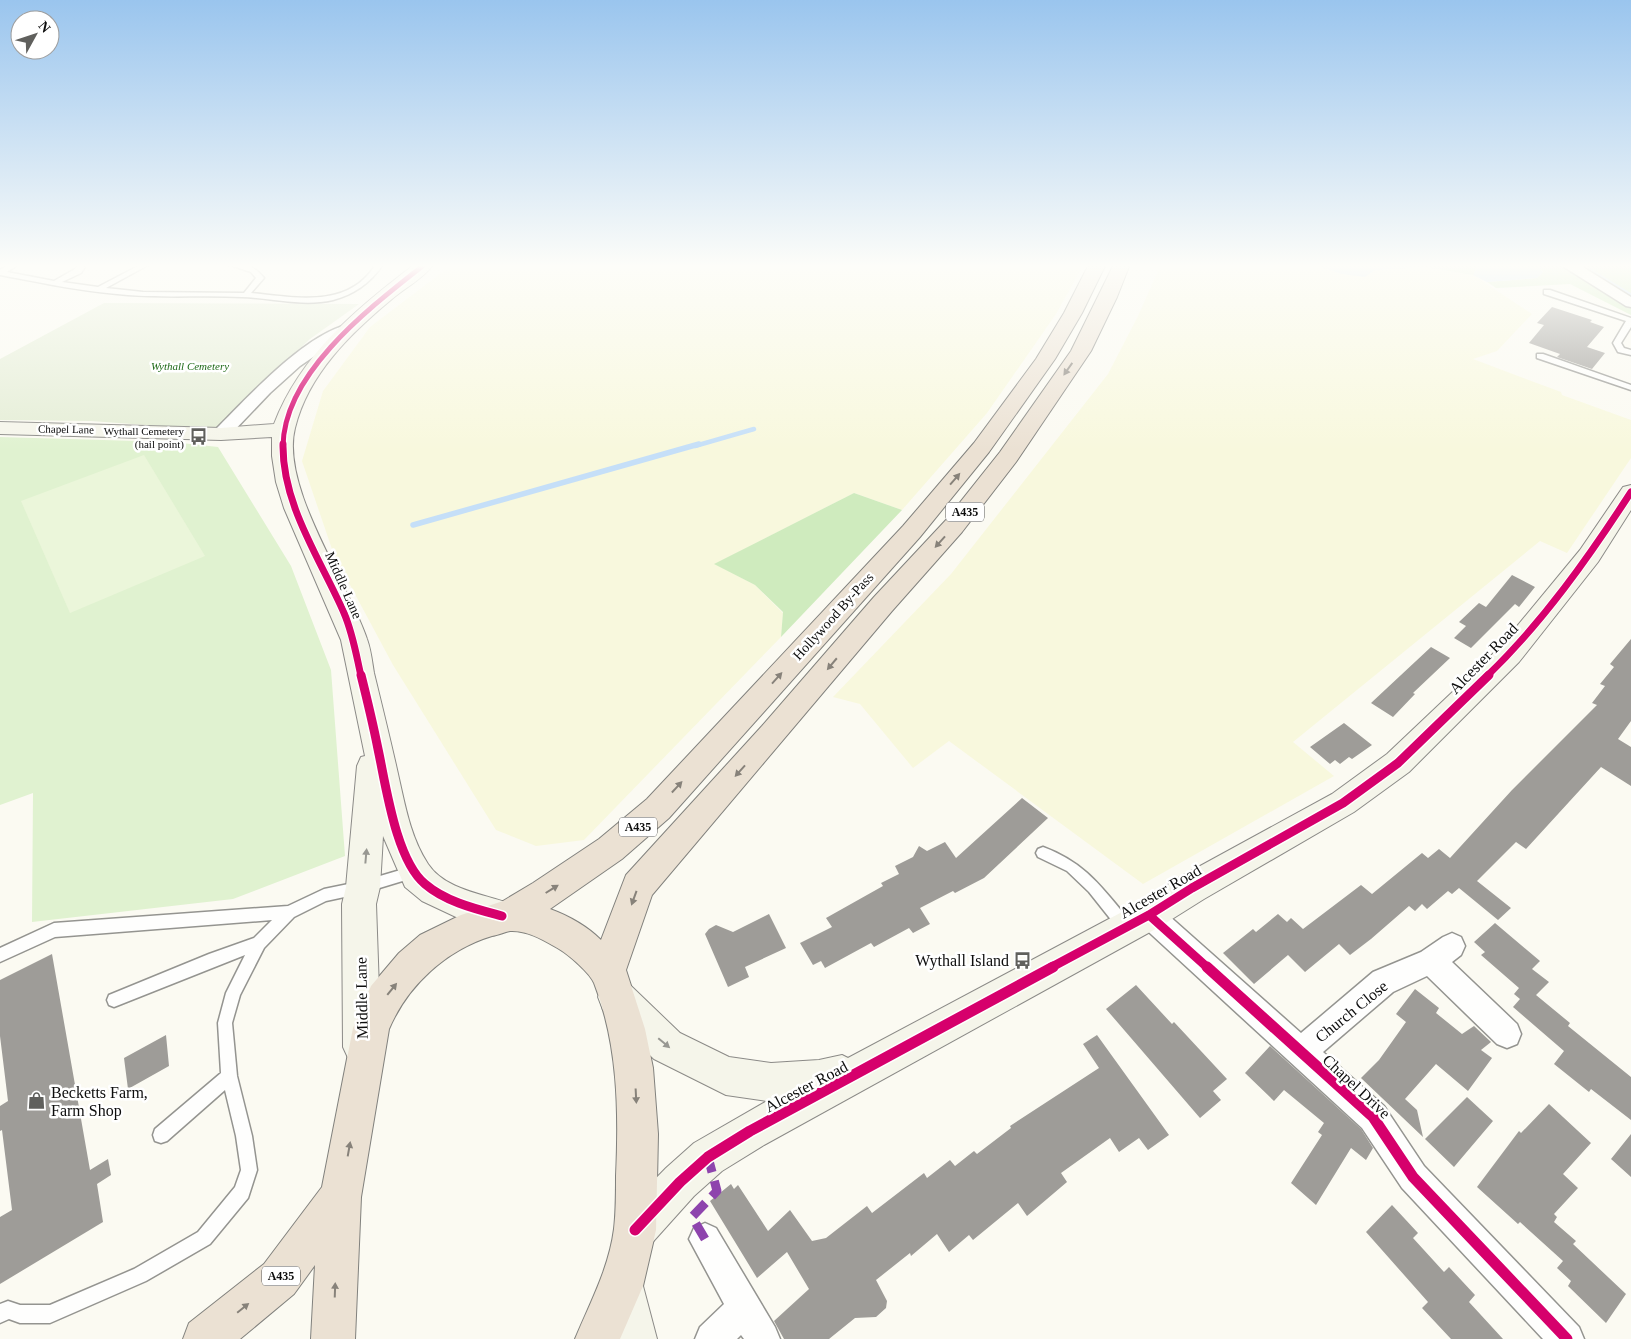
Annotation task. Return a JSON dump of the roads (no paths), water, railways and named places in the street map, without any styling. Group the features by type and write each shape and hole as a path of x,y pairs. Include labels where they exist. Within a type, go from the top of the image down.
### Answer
{"highway":[{"name":"Hollywood By-Pass","path":"333,1339 341,1197 371,1028 384,999 411,965 432,947 473,926 506,916 585,869 643,823 845,604 985,445 1031,381 1065,326"},
{"name":"Hollywood By-Pass","path":"612,983 638,886 883,604 954,526 1008,457 1081,351 1093,326"},
{"path":"506,916 536,920 554,927 580,943 612,983 627,1029 634,1068 638,1134 635,1230 621,1286 597,1339"},
{"name":"A435","path":"205,1339 279,1279 341,1197"}],"street":[{"name":"Middle Lane","path":"350,326 330,345 302,384 283,430 282,454 294,508 342,607 354,638 392,810 406,853 418,878 436,892 474,908 506,916"},
{"path":"221,434 289,366 323,340 347,329"},
{"name":"Chapel Lane","path":"0,428 221,434 283,430"},
{"name":"Alcester Road","path":"635,1230 680,1182 708,1157 750,1131 1138,921 1192,888 1343,803 1398,763 1509,655 1589,556 1631,492"},
{"name":"Middle Lane","path":"363,1066 360,904 372,777 372,719"},
{"name":"Chapel Drive","path":"1138,921 1301,1052 1373,1117 1386,1131 1401,1161 1413,1177 1567,1339"},
{"name":"Church Close","path":"1301,1052 1382,982 1441,954 1507,1034"},
{"name":"Alcester Road","path":"612,983 667,1046 726,1076 770,1082 819,1079 869,1068"},
{"path":"705,1240 763,1339"},
{"path":"621,1286 635,1339"},
{"path":"712,1339 745,1308"}],"lane":[{"path":"1628,326 1617,343 1621,350 1631,353"},
{"path":"1540,356 1631,388"},
{"path":"1043,853 1072,867 1094,888 1138,921"},
{"path":"0,1314 8,1310 20,1314 50,1314 140,1275 204,1238 242,1192 249,1170 244,1136 229,1076 225,1023 233,994 260,943 289,912 324,895 363,887 416,872"},
{"path":"0,955 54,930 289,912"},
{"path":"114,1000 209,961 260,943"},
{"path":"161,1135 229,1076"}],"waterway":[{"path":"695,446 754,429"},
{"path":"413,525 699,444"}],"place":[{"name":"Wythall Cemetery (hail point)","path":"198,437"},
{"name":"Wythall Island","path":"1023,960"},
{"name":"Becketts Farm, Farm Shop","path":"37,1101"}],"park label":[{"name":"Wythall Cemetery","path":"190,366"}]}
